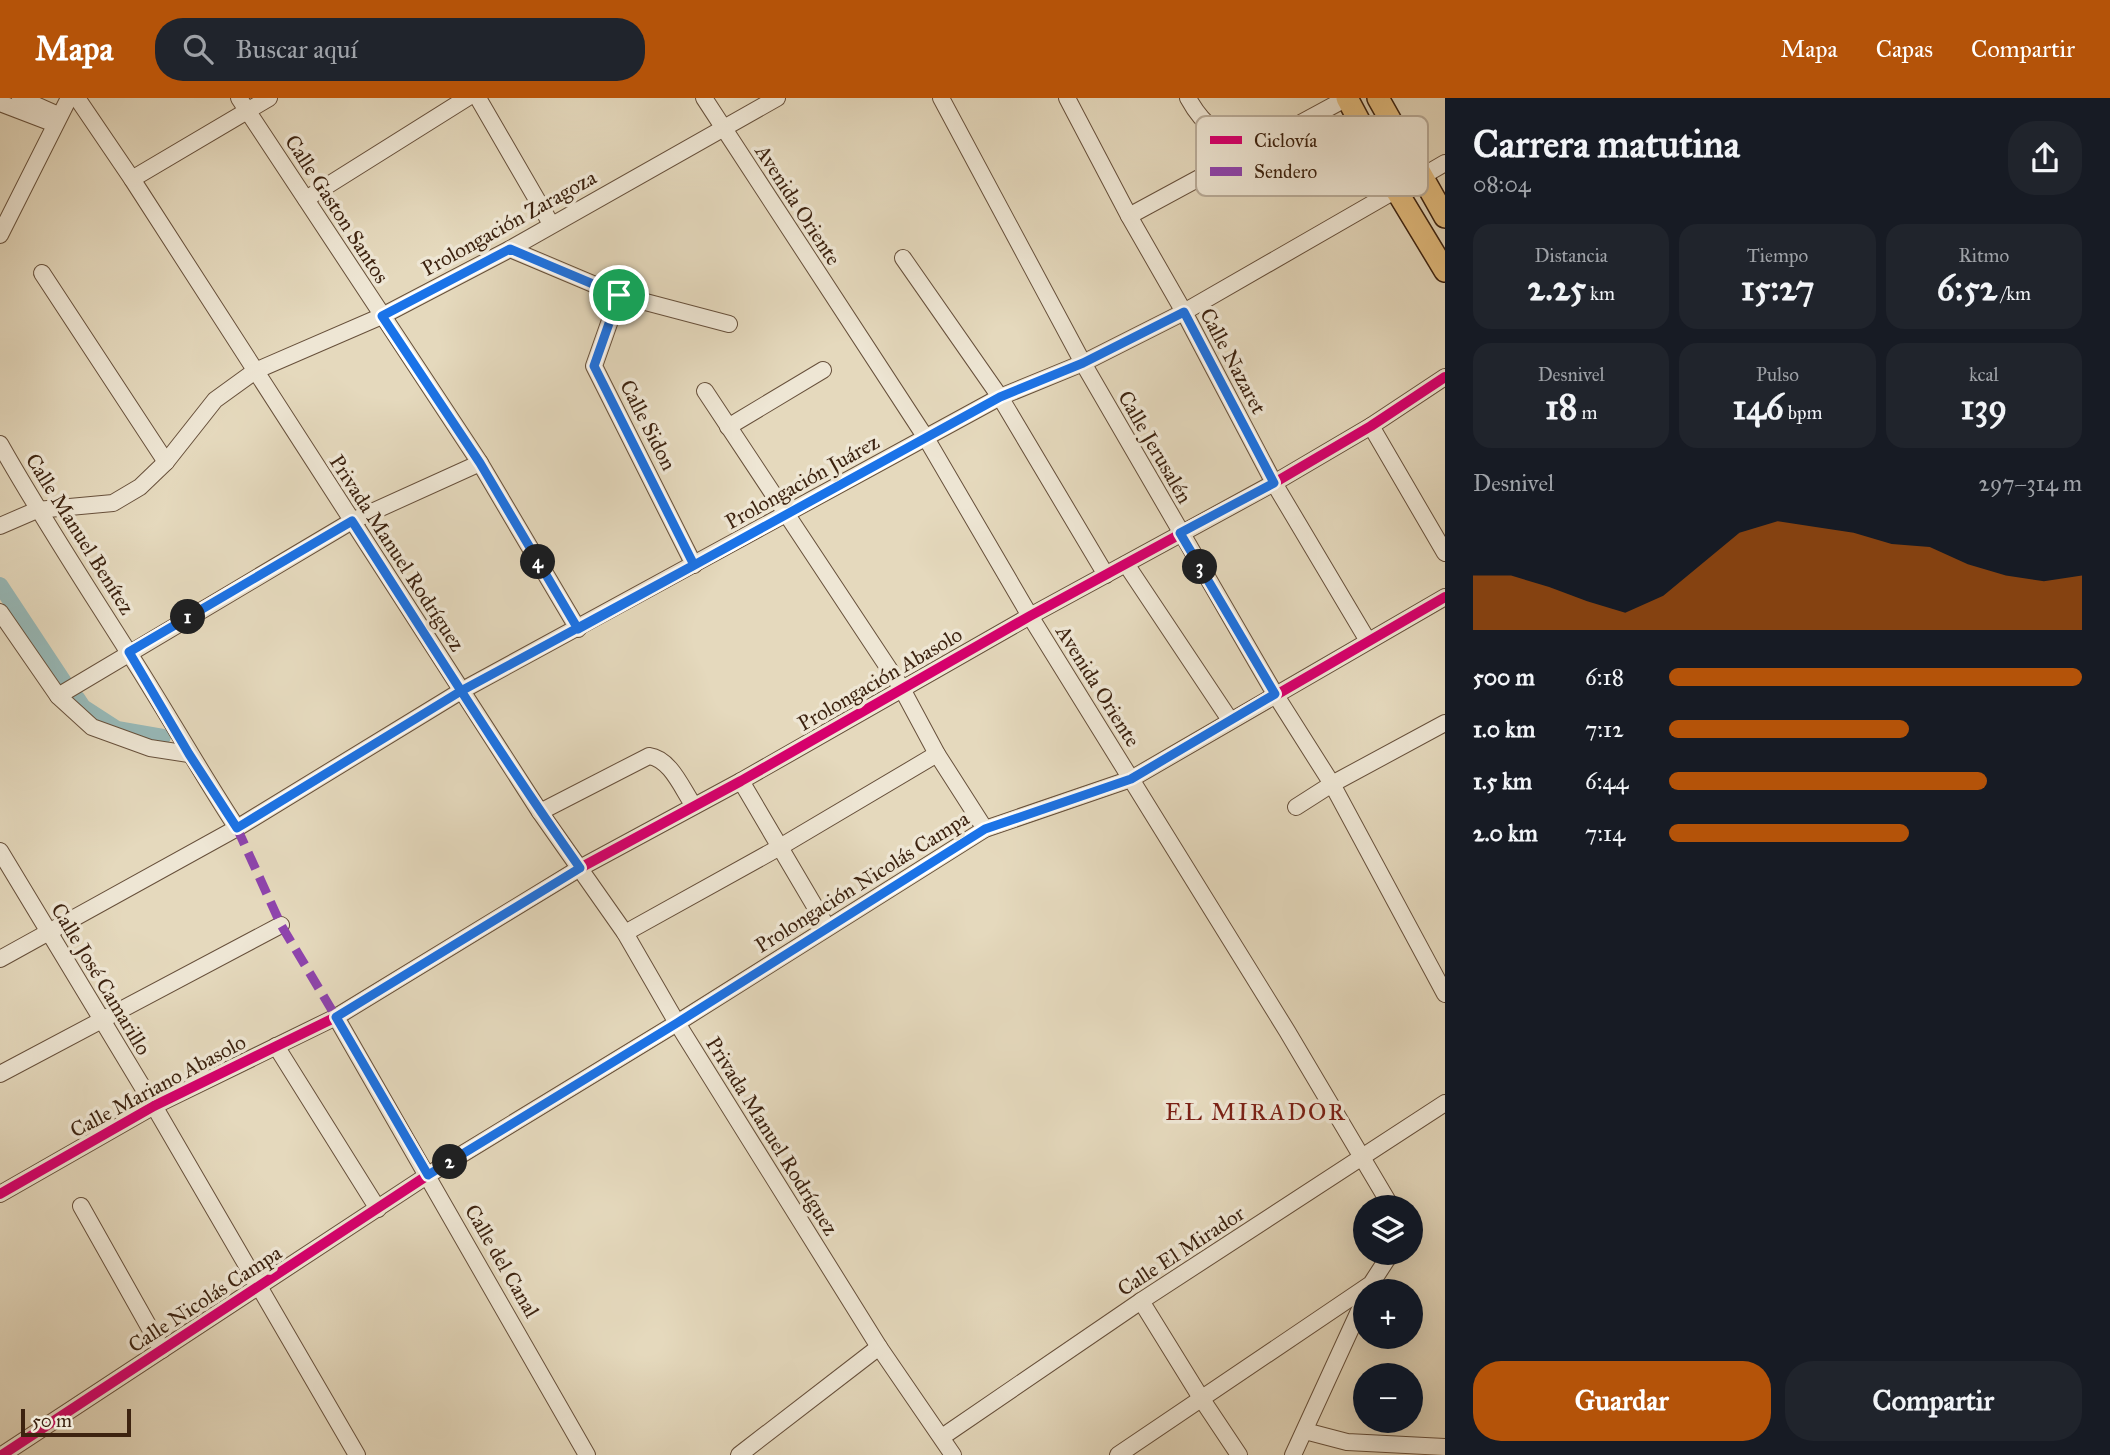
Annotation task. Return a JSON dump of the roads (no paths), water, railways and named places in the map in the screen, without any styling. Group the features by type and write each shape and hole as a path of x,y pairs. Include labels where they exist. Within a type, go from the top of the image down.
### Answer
{"main road":[{"path":"1347,98 1357,116"},
{"path":"1378,98 1388,116"},
{"path":"1428,187 1445,217"},
{"path":"1400,196 1445,271"}],"street":[{"path":"20,98 58,120"},
{"path":"0,234 69,98"},
{"name":"Privada Manuel Rodríguez","path":"77,98 540,812 625,933 677,1023 879,1347 953,1455"},
{"path":"132,179 243,104 269,98"},
{"path":"306,199 467,98"},
{"path":"478,98 551,224"},
{"name":"Avenida Oriente","path":"704,98 926,438 1030,616 1384,1195"},
{"name":"Prolongación Zaragoza","path":"0,526 37,510 113,503 140,486 166,462 215,400 255,371 382,316 510,249 778,98"},
{"name":"Calle Jerusalén","path":"941,98 1083,363 1275,694 1332,784 1445,994"},
{"name":"Calle Nazaret","path":"1067,98 1274,483 1368,641"},
{"path":"1188,98 1199,116"},
{"path":"1313,116 1347,98"},
{"path":"0,103 58,120"},
{"name":"Calle Gaston Santos","path":"243,104 480,463 578,629"},
{"path":"1428,173 1445,163"},
{"path":"1129,216 1196,179"},
{"name":"Prolongación Juárez","path":"0,959 237,828 461,691 1000,397 1083,363 1184,312 1386,196"},
{"path":"510,249 619,295 729,324"},
{"path":"904,258 1000,397 1106,575"},
{"path":"42,273 166,462"},
{"name":"Calle Sidon","path":"619,295 594,366 694,565"},
{"path":"728,427 822,370"},
{"name":"Prolongación Abasolo","path":"336,1017 580,868 741,781 901,687 1274,483 1371,426 1445,377"},
{"path":"705,391 901,687 937,754 985,829"},
{"path":"1371,426 1445,553"},
{"name":"Calle Manuel Benítez","path":"0,444 37,510 129,652 189,754"},
{"path":"58,696 352,521 480,463"},
{"path":"1126,564 1230,720"},
{"name":"Prolongación Nicolás Campa","path":"428,1175 677,1023 985,829 1131,779 1445,597"},
{"path":"0,612 58,696 92,727 150,748 189,754 237,828"},
{"path":"1296,807 1332,784 1445,723"},
{"path":"625,933 780,847 937,754"},
{"path":"540,812 649,755 665,763 694,806"},
{"path":"741,781 827,927"},
{"name":"Calle José Camarillo","path":"0,851 154,1106 357,1455"},
{"path":"0,1074 281,925"},
{"name":"Calle Mariano Abasolo","path":"0,1194 154,1106 336,1017"},
{"name":"Calle del Canal","path":"336,1017 587,1455"},
{"path":"276,1046 378,1209"},
{"name":"Calle El Mirador","path":"942,1437 1141,1301 1445,1103"},
{"name":"Calle Nicolás Campa","path":"2,1455 428,1175"},
{"path":"81,1206 162,1350"},
{"path":"1141,1301 1200,1398 1239,1455"},
{"path":"1118,1455 1200,1398 1353,1301"},
{"path":"1293,1455 1353,1324"},
{"path":"739,1455 879,1347"},
{"path":"1305,1431 1347,1442 1445,1447"}],"waterway":[{"path":"0,585 64,682"},
{"path":"77,698 83,707 117,729 163,737"}],"district":[{"name":"EL MIRADOR","path":"1256,1112"}]}
